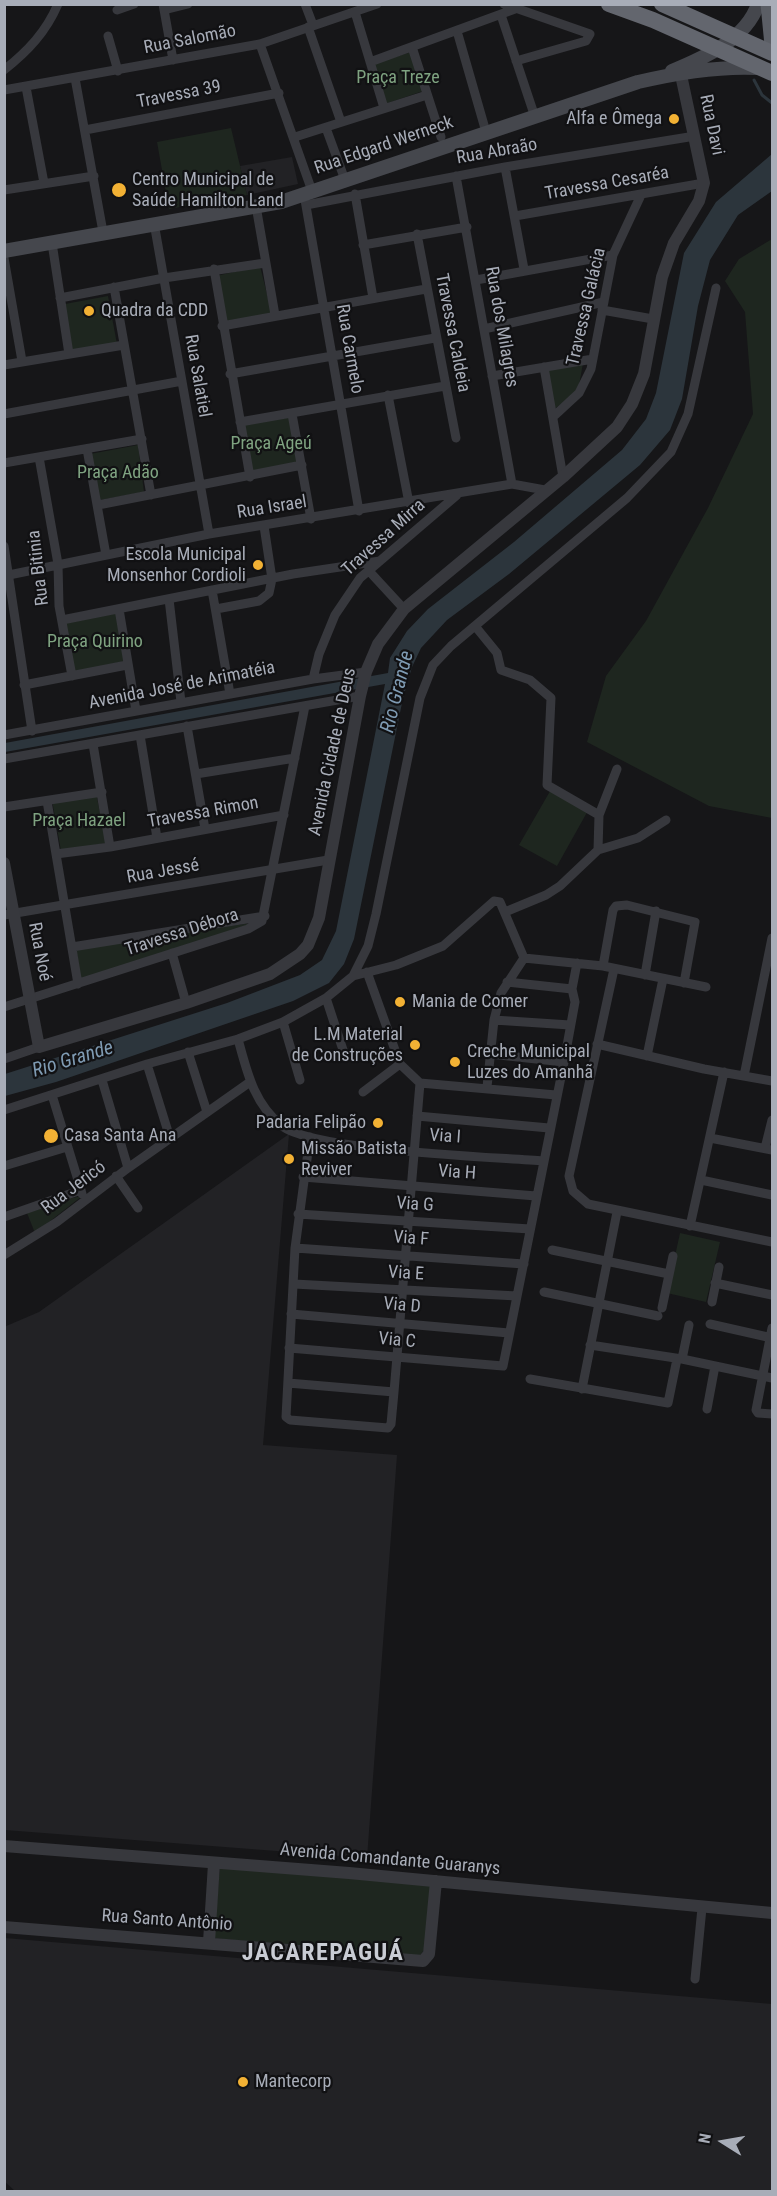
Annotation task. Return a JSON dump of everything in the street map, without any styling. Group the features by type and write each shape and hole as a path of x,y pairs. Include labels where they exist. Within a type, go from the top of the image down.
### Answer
{"highway":[{"path":"609,4 653,20 772,72"},
{"path":"662,4 772,53"},
{"path":"768,4 772,45"}],"main road":[{"path":"659,77 706,57 722,47 748,22 758,4"},
{"name":"Rua Edgard Werneck","path":"4,251 307,197 345,180 659,77 736,68 772,72"}],"street":[{"path":"4,70 28,51 44,31 58,4"},
{"path":"117,10 134,4"},
{"path":"173,60 164,7 188,4"},
{"path":"305,4 341,122"},
{"name":"Rua Salomão","path":"4,90 260,44 377,4"},
{"path":"504,4 585,31 590,37 586,41 516,61"},
{"path":"370,62 515,9"},
{"path":"355,12 384,108"},
{"path":"501,15 535,117"},
{"path":"457,31 486,132"},
{"path":"108,36 118,71"},
{"name":"Rua Carmelo","path":"260,44 295,137 359,511"},
{"path":"412,47 441,137"},
{"name":"Rua Davi","path":"681,75 704,183"},
{"path":"75,78 103,232"},
{"path":"26,87 44,183"},
{"name":"Travessa 39","path":"85,130 279,93"},
{"path":"295,137 427,94"},
{"path":"326,128 345,180"},
{"name":"Rua Abraão","path":"307,197 355,194 695,136"},
{"path":"505,167 524,269"},
{"path":"4,190 94,176"},
{"name":"Rua dos Milagres","path":"456,176 512,484"},
{"name":"Travessa Cesaréa","path":"515,216 704,183"},
{"name":"Avenida Cidade de Deus","path":"4,1059 186,1003 270,974 300,954 308,945 319,918 328,860 365,674 378,644 404,609 563,477 616,427 632,404 644,374 662,278 674,243 699,201 704,183"},
{"path":"355,194 373,298"},
{"name":"Travessa Galácia","path":"553,417 585,384 593,359 613,255 641,195"},
{"path":"256,206 275,315"},
{"name":"Rua Salatiel","path":"154,223 208,534"},
{"path":"363,245 467,227"},
{"name":"Travessa Caldeia","path":"417,234 435,338 456,438"},
{"path":"52,243 69,354"},
{"path":"476,279 613,255"},
{"path":"4,258 22,361"},
{"path":"60,298 214,269 265,263"},
{"path":"214,269 230,374 250,477"},
{"path":"114,287 151,495"},
{"path":"353,976 368,945 420,698 434,665 475,626 627,498 671,452 688,414 716,288"},
{"path":"222,326 426,289"},
{"path":"484,329 603,306 653,319"},
{"path":"230,374 435,338"},
{"path":"4,365 124,345"},
{"path":"492,376 593,359"},
{"path":"544,367 563,477"},
{"path":"4,414 182,381"},
{"path":"240,422 445,386"},
{"path":"388,395 409,503"},
{"path":"292,414 311,519"},
{"path":"4,463 142,439"},
{"path":"87,449 106,555"},
{"name":"Rua Bitinia","path":"39,457 58,564 62,620 72,676"},
{"path":"98,505 302,465"},
{"name":"Rua Israel","path":"6,575 208,534 409,503 512,484 546,490"},
{"name":"Travessa Mirra","path":"313,679 318,654 346,596 369,571 458,494"},
{"path":"216,609 265,598 269,593 272,579 264,526"},
{"path":"4,546 6,575 32,731"},
{"path":"62,620 212,590 380,561"},
{"path":"369,571 404,609"},
{"path":"212,590 230,694"},
{"path":"169,599 181,702"},
{"path":"119,609 136,711"},
{"path":"475,626 497,653 501,670 530,680 551,698 547,785 599,815"},
{"path":"24,685 127,665"},
{"name":"Avenida José de Arimatéia","path":"4,735 313,679 365,674"},
{"path":"4,759 305,706 361,693"},
{"name":"Travessa Débora","path":"4,1007 248,929 262,921 265,916 305,706"},
{"path":"187,726 205,829"},
{"path":"140,735 157,838"},
{"path":"93,744 110,847"},
{"path":"196,774 295,758"},
{"path":"598,850 599,815 617,769"},
{"path":"4,807 102,792"},
{"path":"47,801 78,984"},
{"name":"Travessa Rimon","path":"56,854 110,847 284,815"},
{"path":"505,912 546,895 560,886 598,850 638,838 666,820"},
{"name":"Rua Jessé","path":"9,915 328,860"},
{"name":"Rua Noé","path":"4,863 9,915 39,1047"},
{"path":"4,1110 147,1064 238,1039 283,1022 326,998 353,976 396,965 442,946 496,901 505,912 524,958"},
{"path":"603,966 613,910 616,906 627,905 656,911 690,919 696,924 684,983"},
{"path":"645,975 656,911"},
{"path":"72,947 265,916"},
{"path":"744,1076 768,988 772,938"},
{"path":"172,953 186,1003"},
{"path":"524,958 603,966 706,987"},
{"path":"487,1087 494,1020 501,993 524,958"},
{"path":"509,1333 564,1062 575,1002 572,989 577,963"},
{"path":"614,969 569,1184 583,1201 616,1212 772,1242"},
{"path":"367,972 400,1064 420,1083 487,1087 556,1095"},
{"path":"647,1056 663,979"},
{"path":"507,982 572,989"},
{"path":"326,998 345,1056"},
{"path":"494,1020 570,1025"},
{"path":"283,1022 300,1080"},
{"name":"Via I","path":"238,1039 257,1098 289,1131 309,1137 414,1151 543,1161"},
{"path":"597,1044 772,1081"},
{"path":"188,1052 207,1112"},
{"path":"490,1054 564,1062"},
{"path":"147,1064 170,1138"},
{"path":"363,1092 400,1064"},
{"path":"690,1226 724,1072"},
{"path":"102,1080 128,1168"},
{"name":"Rua Jericó","path":"4,1255 85,1202 116,1176 250,1082"},
{"path":"309,1137 295,1248 289,1348 288,1420 389,1428 420,1083"},
{"path":"52,1095 85,1202"},
{"path":"417,1116 549,1128"},
{"path":"710,1138 769,1149 772,1120"},
{"path":"4,1166 67,1147"},
{"path":"116,1176 138,1208"},
{"name":"Via H","path":"303,1177 536,1196"},
{"path":"701,1180 772,1195"},
{"path":"4,1217 81,1190"},
{"path":"582,1389 616,1212"},
{"name":"Via G","path":"298,1215 530,1229"},
{"name":"Via F","path":"295,1248 524,1264"},
{"path":"552,1250 669,1274"},
{"path":"544,1292 660,1312 673,1256"},
{"path":"712,1302 719,1267"},
{"path":"715,1283 772,1295"},
{"name":"Via E","path":"294,1284 517,1296"},
{"name":"Via D","path":"291,1314 509,1333"},
{"path":"710,1324 772,1334 756,1410 758,1413 772,1414"},
{"path":"530,1379 668,1403 689,1325"},
{"name":"Via C","path":"289,1348 503,1366 509,1333"},
{"path":"591,1345 679,1359 772,1378"},
{"path":"707,1409 715,1366"},
{"path":"288,1383 394,1392"},
{"name":"Avenida Comandante Guaranys","path":"4,1846 436,1881 772,1913"},
{"path":"208,1942 214,1863"},
{"name":"Rua Santo Antônio","path":"4,1927 423,1961 429,1954 436,1881"},
{"path":"695,1979 702,1908"}],"shaded area":[{"path":"292,157 298,184 247,195 240,166"},
{"path":"289,1134 263,1445 397,1455 367,1858 5,1830 4,1327 39,1312"},
{"path":"5,1938 772,2004 772,2191 15,2191 4,2181"}],"green space":[{"name":"Praça Treze","path":"411,52 423,91 385,104 372,64"},
{"path":"231,128 247,195 169,209 157,142"},
{"path":"772,239 772,818 709,806 587,742 606,676 646,621 708,508 753,414 745,312 725,281 739,259"},
{"path":"260,266 272,314 225,323 216,276"},
{"path":"108,296 117,344 71,350 65,304"},
{"path":"583,363 578,391 553,410 546,371"},
{"name":"Praça Ageú","path":"290,417 298,462 252,471 244,425"},
{"name":"Praça Adão","path":"138,445 144,492 100,500 90,454"},
{"name":"Praça Quirino","path":"119,612 126,661 73,672 64,621"},
{"path":"553,786 590,807 557,866 519,845"},
{"name":"Praça Hazael","path":"96,793 106,843 61,851 52,800"},
{"path":"265,921 81,981 76,948"},
{"path":"82,1196 35,1233 25,1208"},
{"path":"680,1233 720,1242 706,1302 667,1293"},
{"path":"220,1866 435,1881 429,1944 417,1959 214,1938"}],"water":[{"name":"Rio Grande","path":"772,154 772,191 738,215 710,260 698,306 682,399 670,430 640,465 509,574 447,620 421,648 412,667 403,698 354,939 344,964 329,983 293,1001 56,1082 5,1096 5,1074 227,1003 300,975 322,960 336,931 385,684 5,752 5,743 388,673 390,658 407,631 428,609 514,542 622,450 646,419 656,393 684,253 716,202"}],"waterway":[{"path":"754,80 762,95 772,103"}],"place":[{"name":"Alfa e Ômega","path":"674,119"},
{"name":"Centro Municipal de Saúde Hamilton Land","path":"119,190"},
{"name":"Quadra da CDD","path":"89,311"},
{"name":"Escola Municipal Monsenhor Cordioli","path":"258,565"},
{"name":"Mania de Comer","path":"400,1002"},
{"name":"L.M Material de Construções","path":"415,1045"},
{"name":"Creche Municipal Luzes do Amanhã","path":"455,1062"},
{"name":"Padaria Felipão","path":"378,1123"},
{"name":"Casa Santa Ana","path":"51,1136"},
{"name":"Missão Batista Reviver","path":"289,1159"},
{"name":"Mantecorp","path":"243,2082"}],"district":[{"name":"JACAREPAGUÁ","path":"323,1954"}]}
